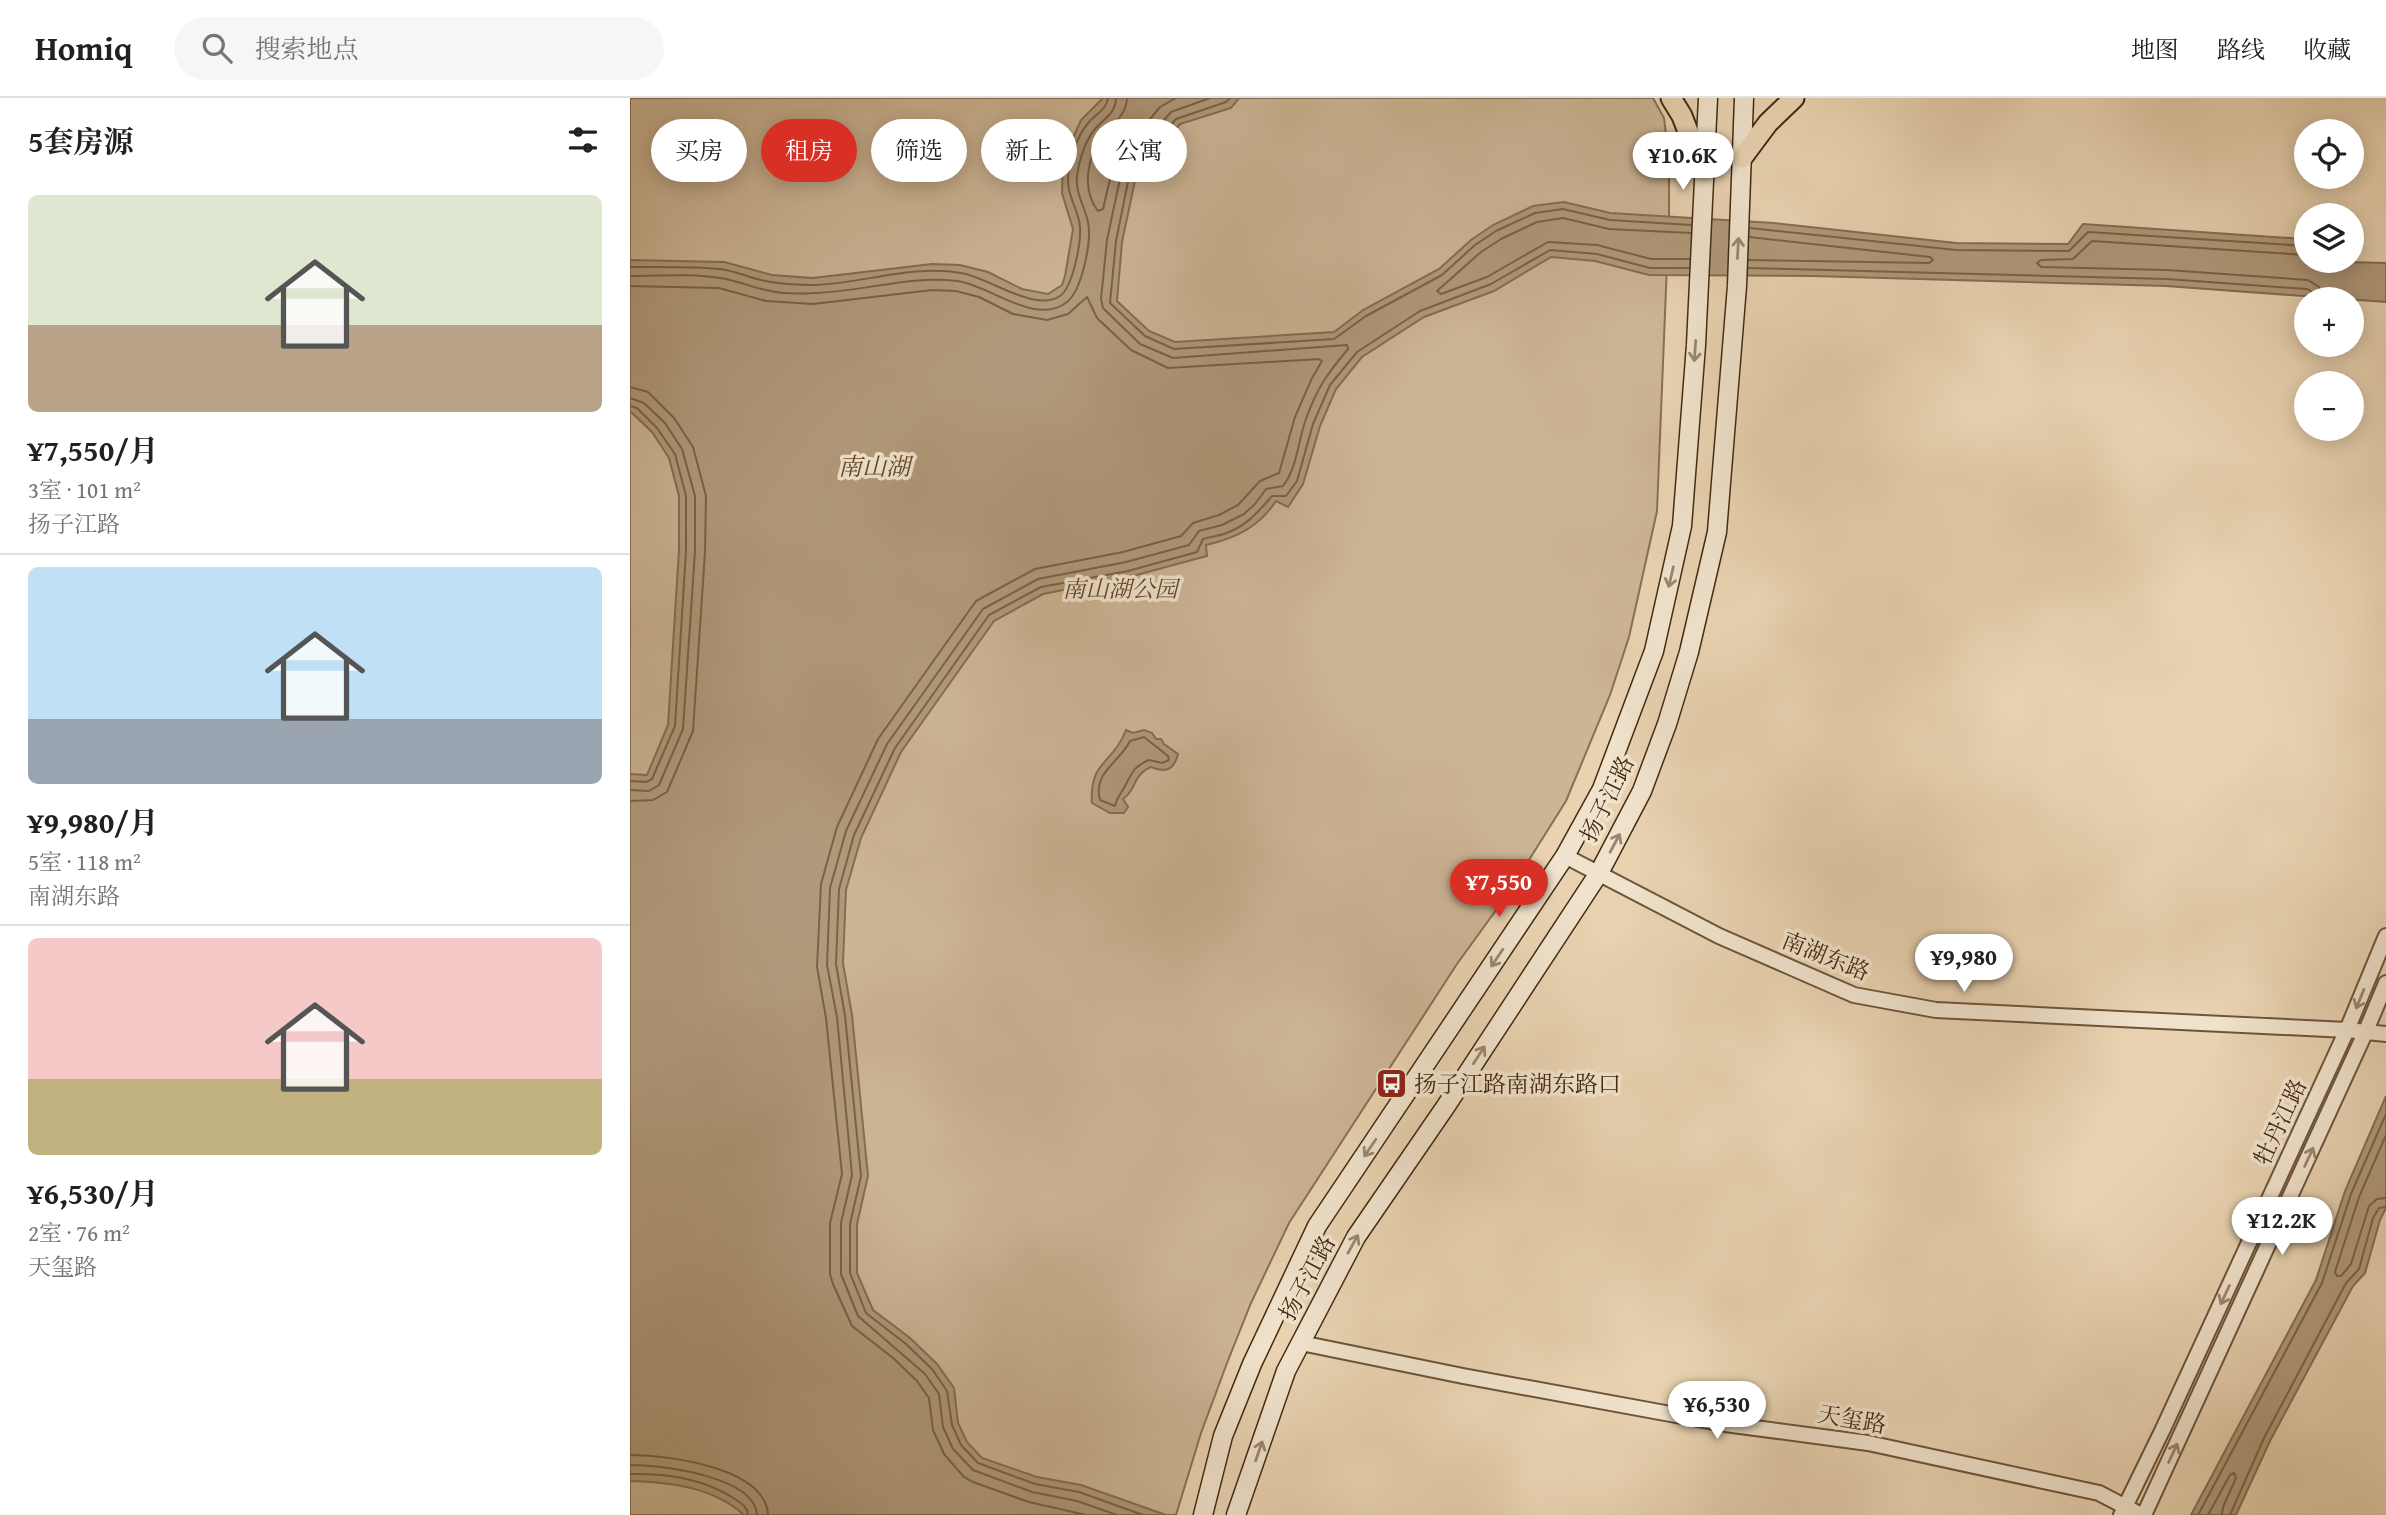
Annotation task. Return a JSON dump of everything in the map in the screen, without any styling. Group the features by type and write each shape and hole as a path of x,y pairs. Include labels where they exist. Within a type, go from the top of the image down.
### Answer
{"main road":[{"path":"1671,98 1682,116 1704,173"},
{"name":"扬子江路","path":"1203,1515 1223,1436 1252,1364 1317,1226 1565,856 1602,789 1654,651 1682,526 1708,98"},
{"name":"扬子江路","path":"1236,1515 1286,1371 1356,1237 1446,1106 1599,873 1642,791 1667,724 1689,652 1717,532 1737,286 1744,98"},
{"path":"1742,158 1768,123 1794,98"}],"street":[{"name":"南湖东路","path":"1565,856 1719,936 1854,995 1936,1010 2386,1034"},
{"name":"牡丹江路","path":"2123,1510 2347,1030 2386,936"},
{"name":"牡丹江路","path":"2143,1515 2367,1031 2386,983"},
{"name":"天玺路","path":"1301,1343 1725,1424 1868,1443 2099,1493 2123,1510 2143,1515"}],"green space":[{"name":"南山湖公园","path":"630,98 1653,98 1664,118 1669,158 1657,511 1629,637 1610,695 1566,801 1507,895 1457,964 1289,1223 1251,1303 1227,1363 1201,1433 1176,1515 630,1515"}],"water":[{"name":"南山湖","path":"1103,98 1239,98 1231,108 1187,122 1187,119 1091,119 1091,182 1135,182 1122,242 1117,301 1149,331 1175,342 1334,332 1363,310 1439,269 1471,240 1493,225 1533,206 1564,202 1610,213 1774,223 1956,243 2068,244 2083,224 2294,238 2294,273 2364,273 2364,262 2386,263 2386,302 2364,300 2364,287 2294,287 2294,295 2166,286 1812,276 1649,275 1595,261 1551,257 1494,291 1424,317 1362,357 1336,389 1320,426 1303,484 1288,507 1276,501 1254,525 1227,539 1206,545 1207,556 1129,577 1043,594 994,621 901,752 861,838 846,890 843,963 852,1015 868,1176 857,1224 857,1273 873,1310 910,1338 937,1364 954,1388 958,1423 967,1442 982,1458 1037,1477 1081,1485 1166,1515 744,1515 705,1492 675,1485 630,1481 630,774 647,775 668,725 679,550 679,496 669,458 652,432 630,411 630,260 724,262 772,275 813,278 932,264 960,265 988,272 1022,289 1048,294 1062,285 1065,276 1073,229 1062,193 1062,182 1077,182 1077,129 1081,120"},
{"path":"1126,730 1133,733 1144,730 1152,733 1156,739 1161,739 1178,754 1169,769 1151,767 1145,770 1123,799 1128,807 1124,813 1110,813 1092,803 1092,789 1098,770 1115,750"},
{"path":"2386,1096 2386,1208 2365,1273 2353,1286 2270,1441 2236,1515 2191,1515 2316,1280 2345,1191"}],"place":[{"name":"扬子江路南湖东路口","path":"1391,1084"}]}
